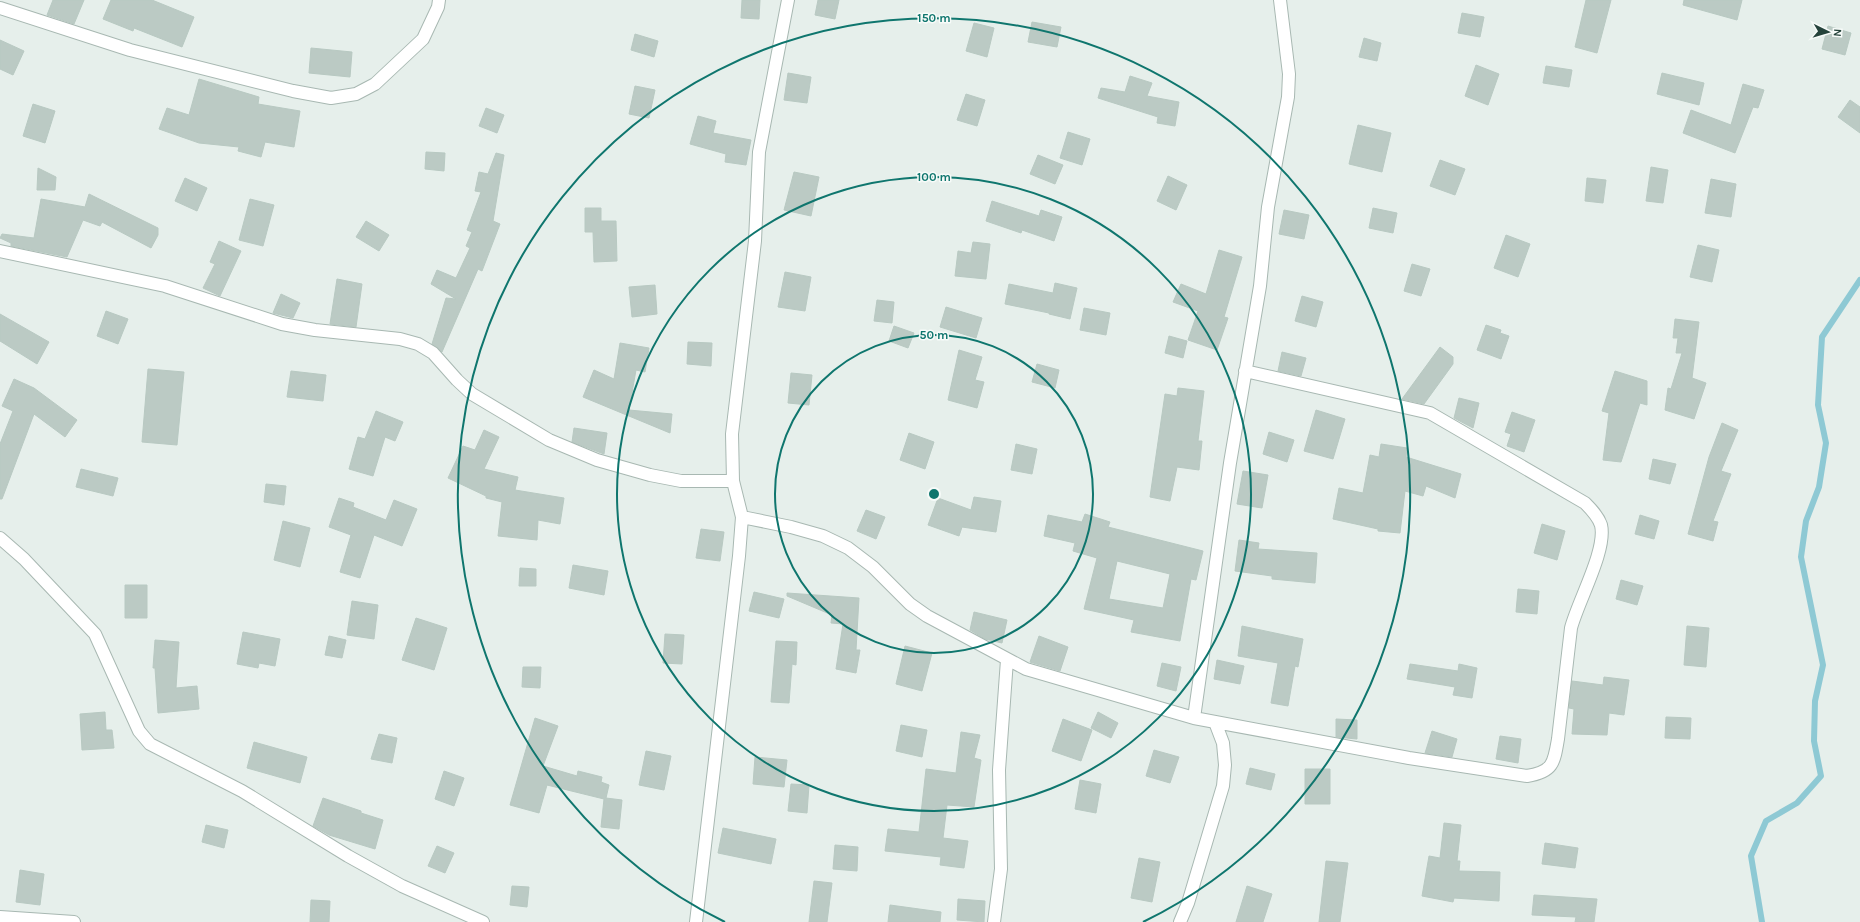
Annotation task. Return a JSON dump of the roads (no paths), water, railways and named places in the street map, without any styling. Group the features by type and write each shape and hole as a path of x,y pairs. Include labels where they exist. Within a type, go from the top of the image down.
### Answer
{"street":[{"path":"0,8 130,50 331,98 356,94 375,84 423,39 438,7 439,0"},
{"path":"696,922 739,556 742,517 733,480 732,434 755,241 759,152 788,0"},
{"path":"1194,718 1230,463 1260,286 1268,207 1288,97 1289,74 1287,49 1280,0"},
{"path":"0,251 165,286 282,324 315,330 400,339 418,344 433,353 457,380 472,394 549,440 597,460 650,475 682,481 733,480"},
{"path":"742,517 791,527 823,536 848,548 873,567 916,608 1026,670 1194,718 1215,722 1409,758 1527,776 1539,774 1550,768 1555,757 1571,628 1575,611 1598,556 1601,541 1601,525 1594,512 1585,502 1430,412 1245,372"},
{"path":"0,538 24,559 95,634 139,731 150,744 242,791 348,856 402,886 483,922"},
{"path":"994,922 1002,869 998,770 1008,660"},
{"path":"1180,922 1188,903 1223,786 1226,765 1223,743 1215,722"},
{"path":"0,917 74,922"}],"waterway":[{"path":"1762,922 1751,856 1766,821 1797,803 1821,776 1814,741 1815,701 1823,665 1801,557 1806,521 1819,487 1826,443 1818,405 1822,337 1860,280"}]}
